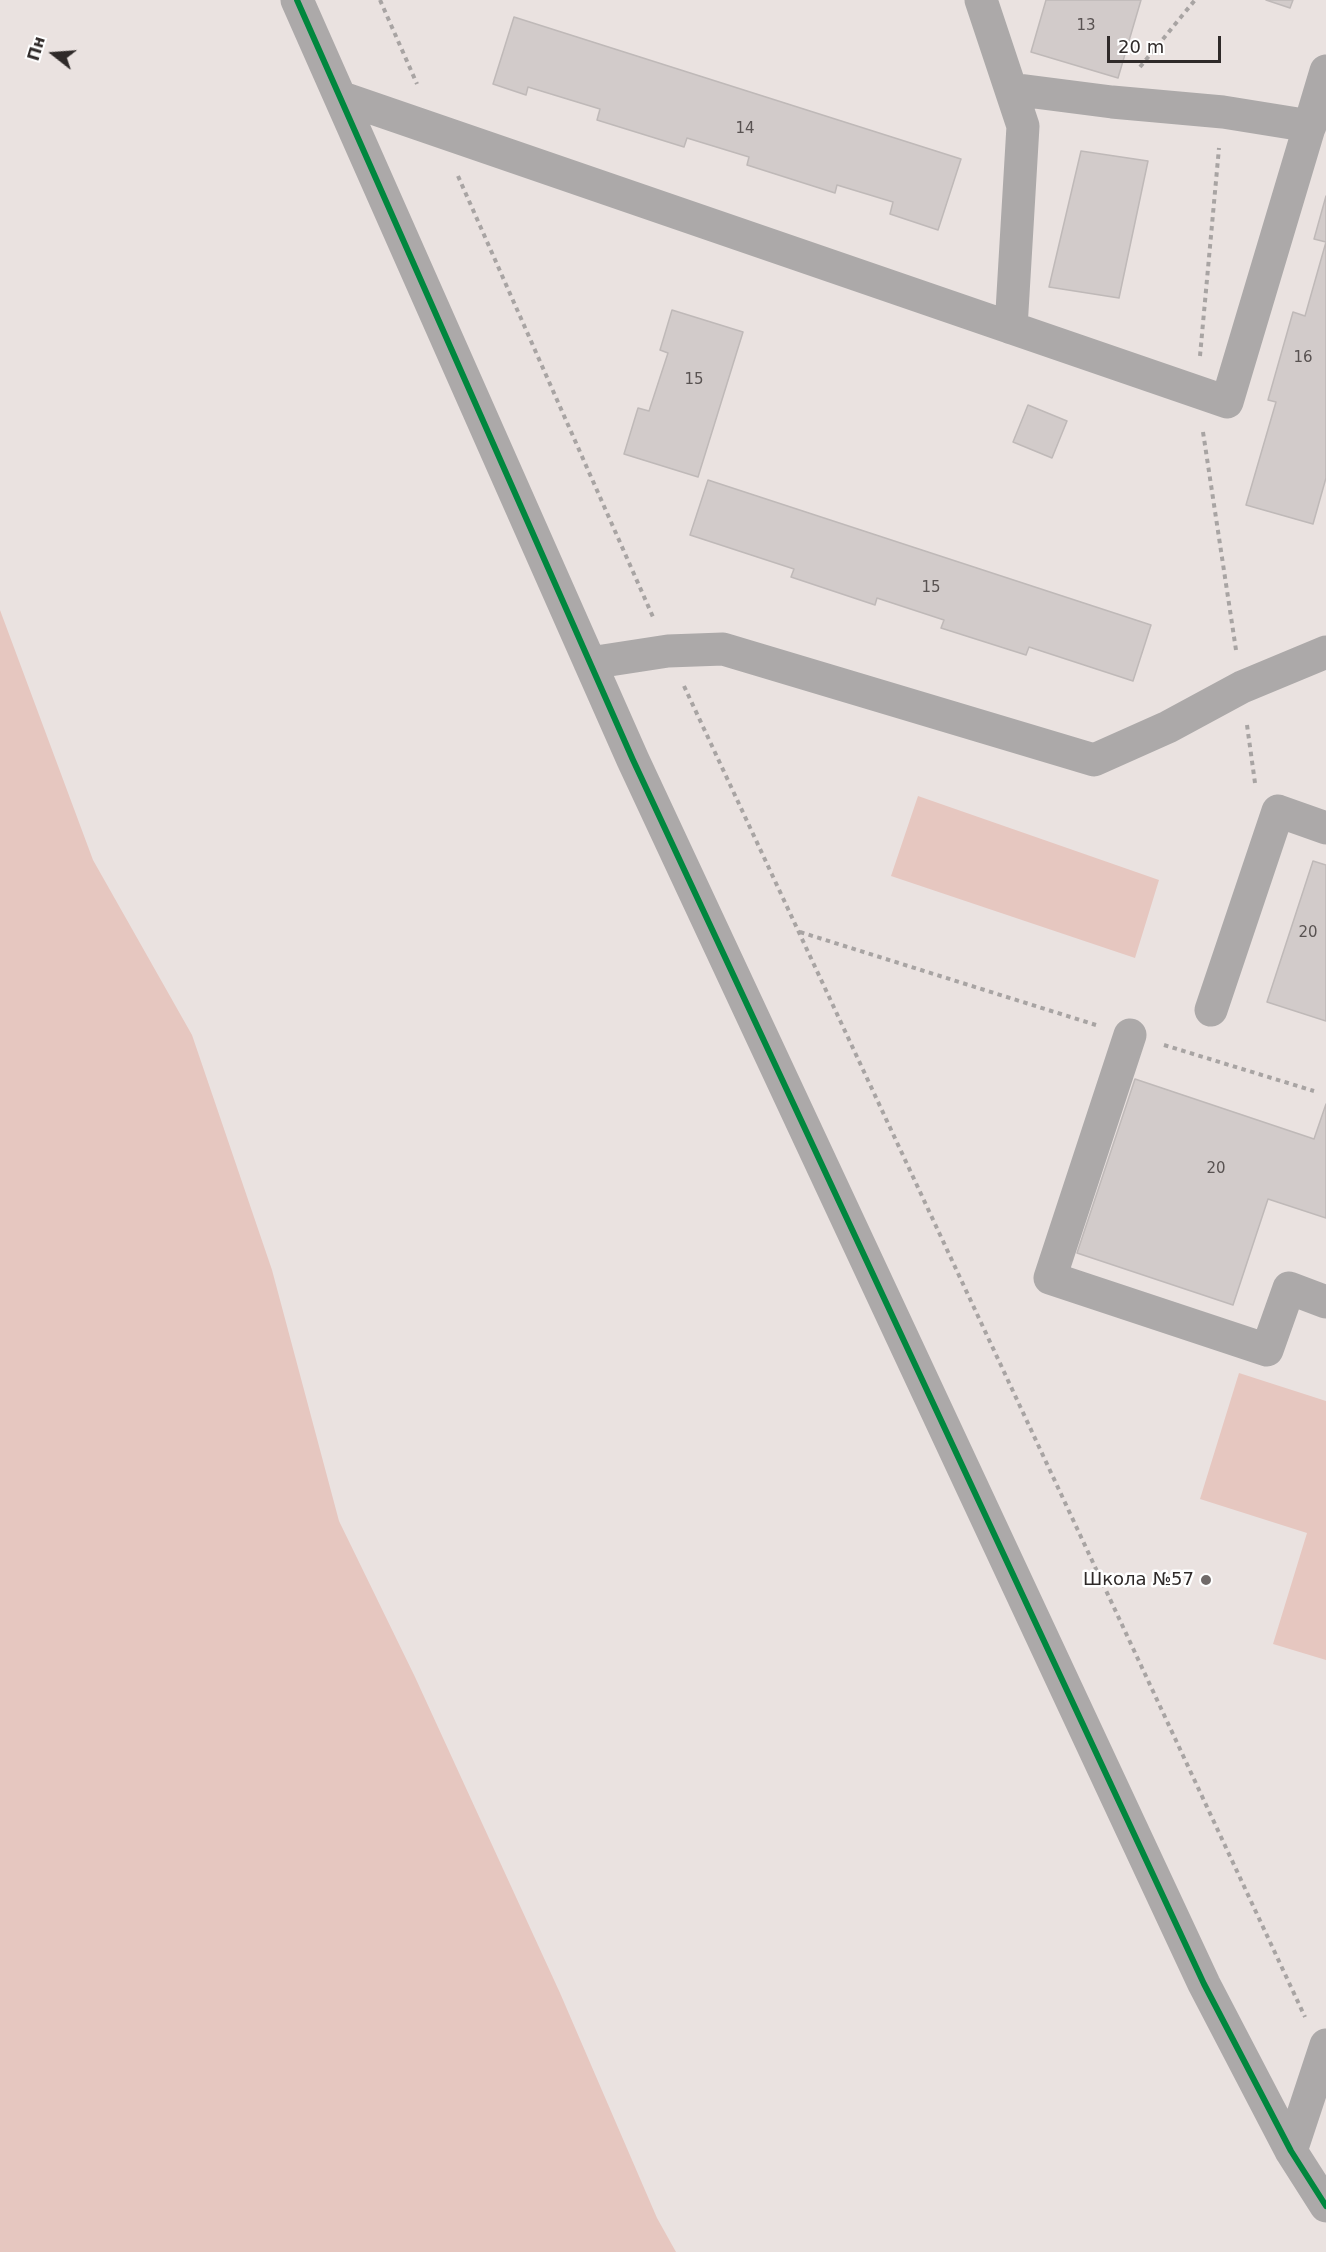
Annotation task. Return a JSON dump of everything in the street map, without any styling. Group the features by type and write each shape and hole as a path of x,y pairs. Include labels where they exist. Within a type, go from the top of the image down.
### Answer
{"street":[{"path":"297,0 633,760 1199,1973 1292,2151 1326,2206"},
{"path":"981,0 1023,126 1011,328"},
{"path":"340,98 1227,402 1326,71"},
{"path":"1011,89 1112,102 1223,112 1310,126"},
{"path":"590,663 668,651 723,649 1094,760 1168,727 1242,687 1326,652"},
{"path":"1211,1010 1278,811 1326,828"},
{"path":"1130,1035 1050,1278 1267,1350 1289,1288 1326,1302"},
{"path":"1292,2151 1324,2050"}],"path":[{"path":"380,0 418,87"},
{"path":"1112,102 1195,0"},
{"path":"1223,112 1197,391 1256,794"},
{"path":"457,174 668,651 1324,2050"},
{"path":"799,932 1314,1091"}],"shaded area":[{"path":"0,610 93,860 192,1035 272,1270 339,1521 415,1677 560,1993 657,2218 676,2252 0,2252"},
{"path":"918,796 1159,880 1135,958 891,876"},
{"path":"1239,1373 1326,1401 1326,1660 1273,1644 1307,1533 1200,1499"}],"building":[{"path":"1046,0 1141,0 1118,78 1031,52"},
{"path":"1266,0 1293,0 1290,8"},
{"path":"514,17 961,159 938,230 890,214 893,202 837,185 835,193 747,165 749,157 687,138 684,147 597,120 600,109 528,87 526,95 493,84"},
{"path":"1081,151 1148,161 1119,298 1049,287"},
{"path":"1326,196 1326,242 1314,239"},
{"path":"1326,242 1326,478 1313,524 1246,505 1276,402 1268,400 1293,312 1305,316"},
{"path":"672,310 743,332 698,477 624,454 638,408 649,411 668,353 660,350"},
{"path":"1028,405 1067,421 1052,458 1013,442"},
{"path":"708,480 1151,625 1133,681 1029,647 1026,655 941,628 944,620 877,598 875,605 791,577 794,569 690,535"},
{"path":"1313,861 1326,865 1326,1021 1267,1002"},
{"path":"1135,1079 1314,1139 1326,1104 1326,1218 1268,1199 1233,1305 1077,1253"}],"cycle path":[{"path":"297,0 633,760 1204,1984 1291,2151 1326,2206"}],"place":[{"name":"Школа №57","path":"1206,1580"}]}
